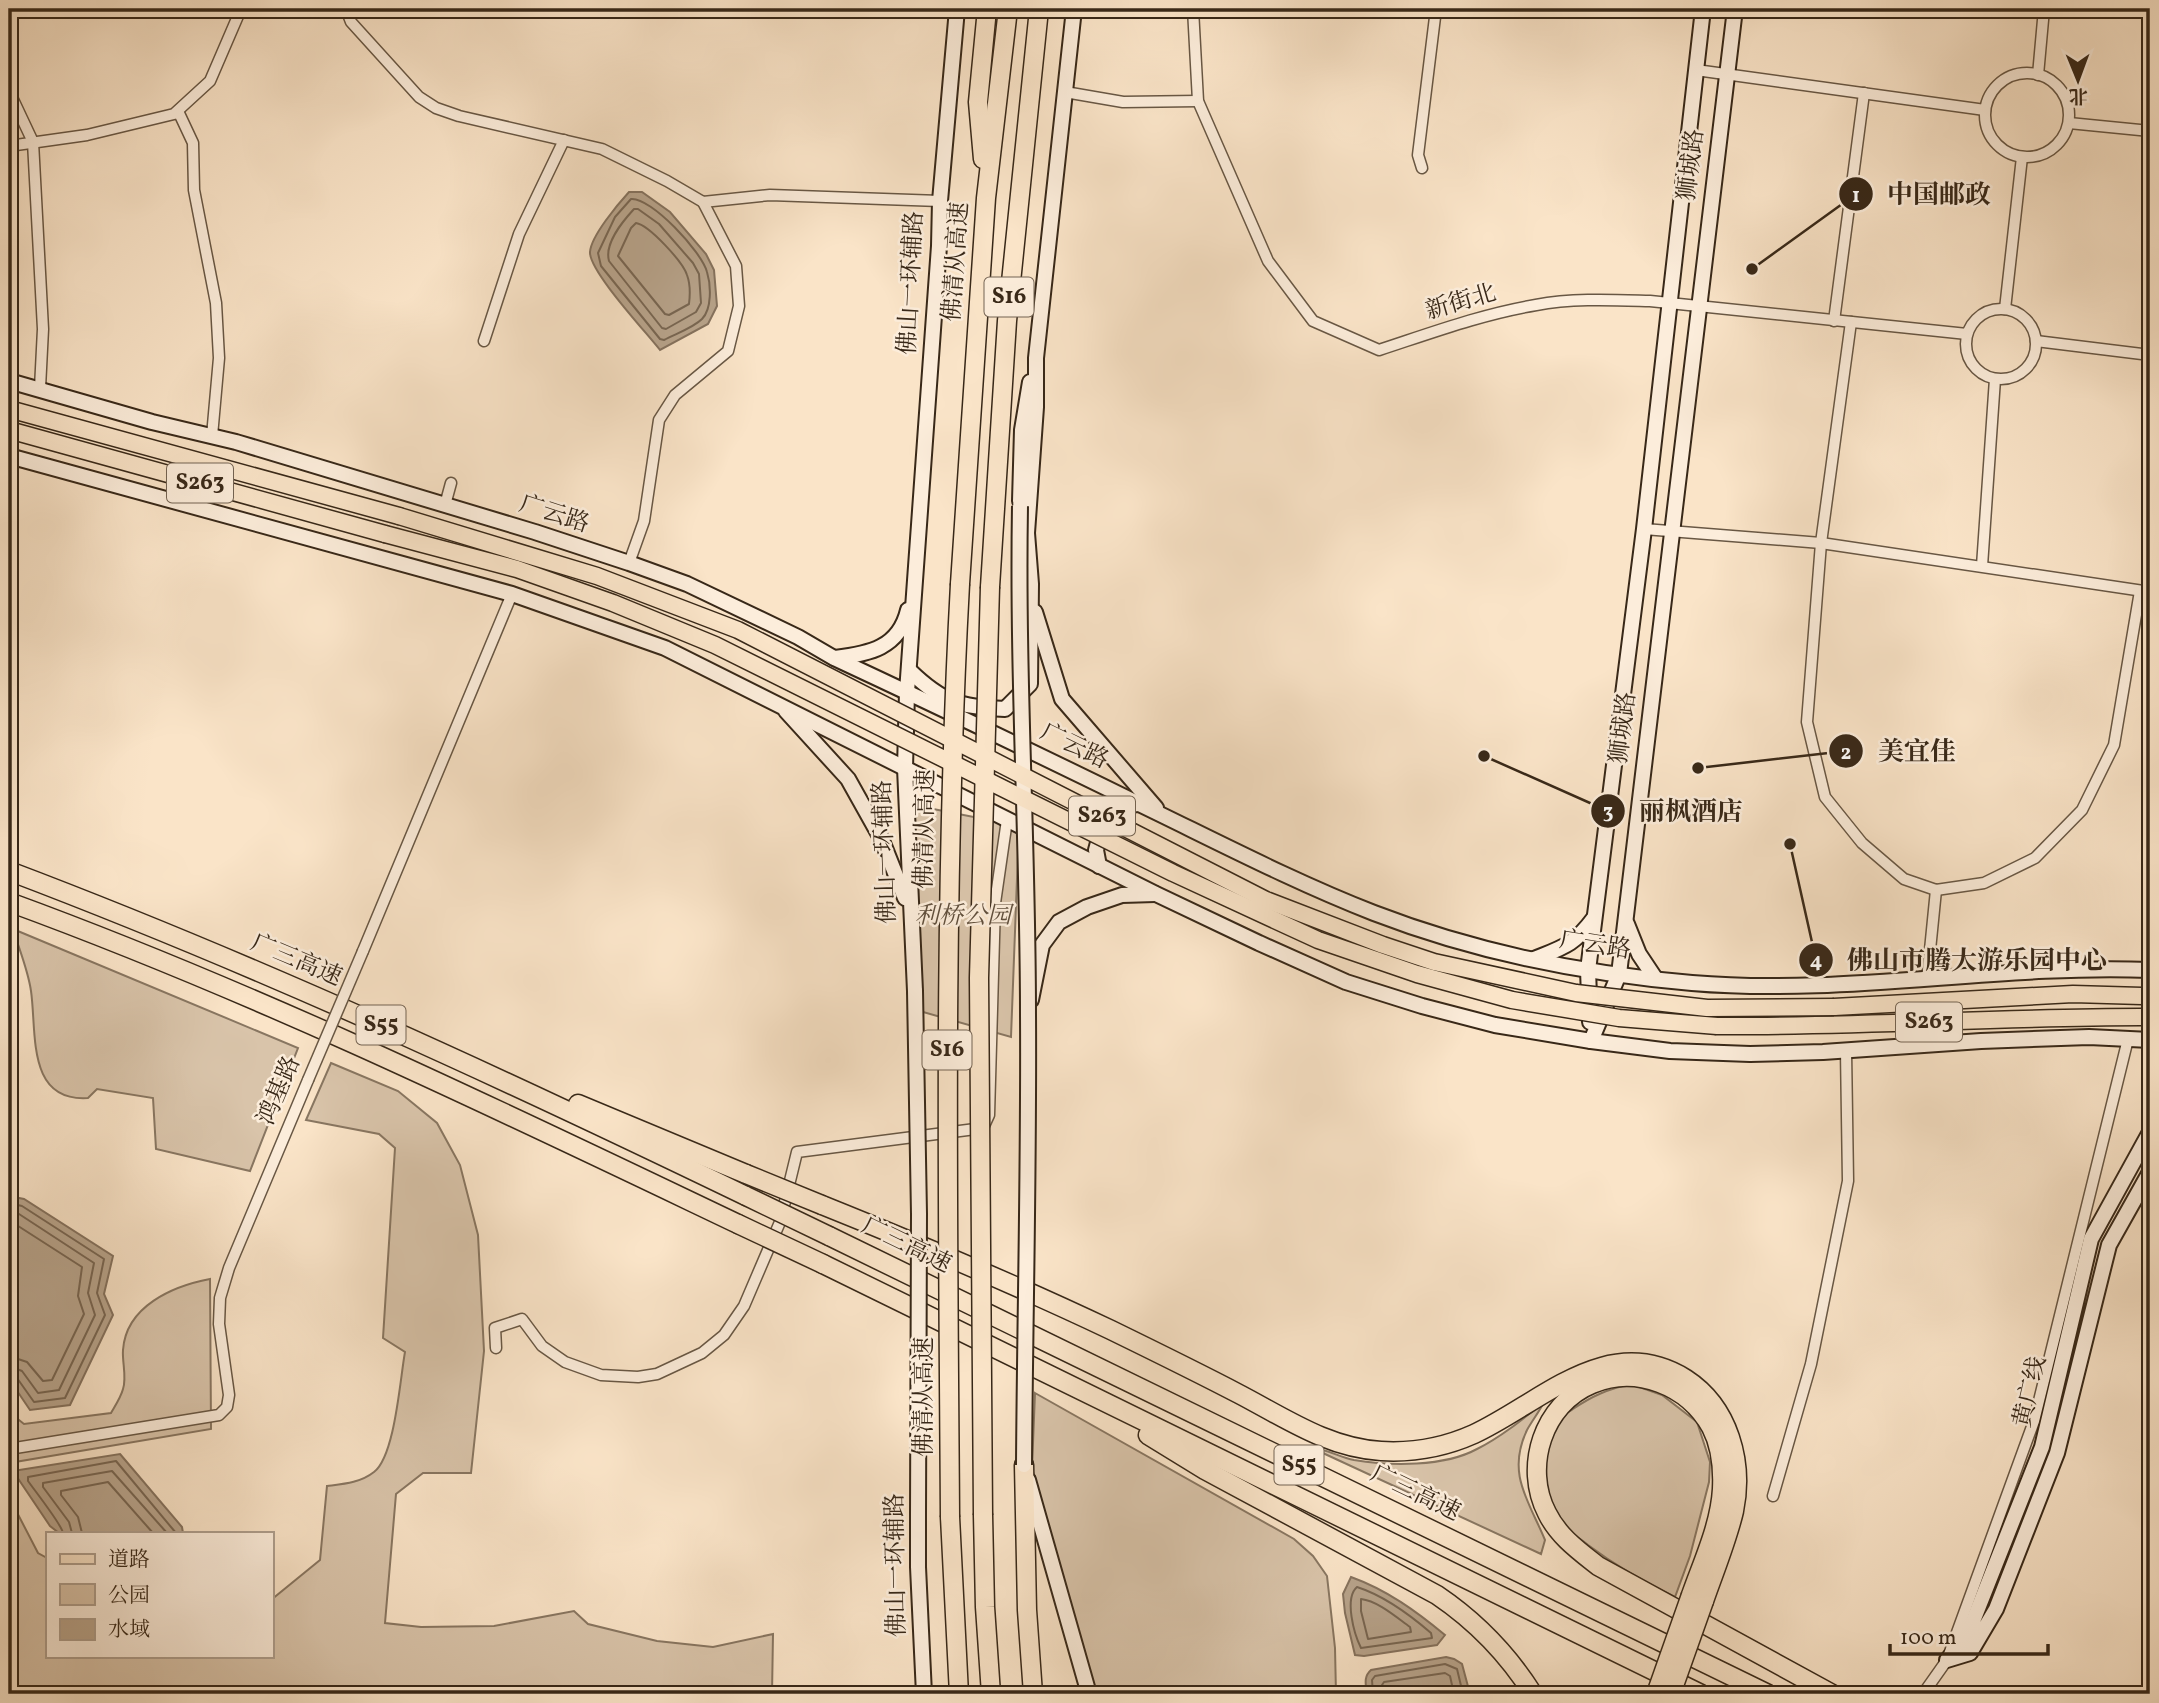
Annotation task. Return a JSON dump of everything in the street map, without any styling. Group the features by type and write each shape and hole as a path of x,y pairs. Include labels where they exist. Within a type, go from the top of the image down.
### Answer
{"highway":[{"path":"986,9 978,103 986,198"},
{"name":"佛清从高速","path":"959,1694 950,1517 947,1025 953,718 986,198 1008,9"},
{"name":"S16","path":"991,1694 984,1548 979,1127 980,940 990,587 1007,321 1039,9"},
{"name":"广三高速","path":"9,871 274,977 413,1039 829,1236 1768,1694"},
{"name":"S55","path":"9,902 219,986 356,1046 738,1224 1701,1694"},
{"path":"413,1039 651,1132 1005,1282 1111,1330 1322,1437 1368,1450 1410,1451 1451,1443 1493,1424 1566,1380 1608,1364 1644,1364 1685,1379 1714,1405 1731,1438 1735,1461 1734,1511 1656,1694"},
{"path":"1671,1694 1698,1598 1719,1515 1722,1490 1720,1457 1711,1428 1700,1411 1685,1396 1660,1383 1629,1377 1592,1384 1557,1412 1543,1435 1538,1453 1536,1473 1540,1495 1547,1514 1559,1532 1574,1548 1598,1566 1832,1694"},
{"path":"1067,1386 1205,1470 1437,1595 1467,1615 1487,1634 1533,1694"},
{"path":"1024,1465 1027,1610 1033,1694"}],"main road":[{"name":"佛山一环辅路","path":"924,1694 918,1567 919,1214 915,991 905,768 907,692 940,201 957,9"},
{"path":"1074,9 1036,358 1022,430 1021,700 1026,819 1028,1014 1024,1465 1089,1694"},
{"name":"狮城路","path":"1591,1041 1588,970 1644,529 1703,9"},
{"name":"狮城路","path":"1591,1041 1619,974 1735,9"},
{"path":"1036,358 1037,408 1027,533 1036,615 1062,699 1164,817"},
{"name":"广云路","path":"9,381 152,422 212,436 446,505 687,584 798,637 834,658 1289,877 1375,914 1452,939 1588,970 1694,983 1808,985 1995,974 2149,971"},
{"name":"广云路","path":"9,407 29,415 399,516 597,576 738,630 1266,900 1434,962 1576,993 1707,1007 1834,1007 2073,994 2142,996"},
{"name":"S263","path":"11,431 517,569 613,603 715,645 1184,879 1318,940 1417,974 1512,1000 1619,1018 1717,1026 1823,1027 2036,1017 2141,1017"},
{"name":"S263","path":"9,456 512,594 665,648 1156,894 1346,982 1422,1006 1495,1025 1670,1051 1750,1054 1846,1051 1981,1041 2090,1037 2149,1039"},
{"path":"910,671 932,692 970,708 1005,709 1030,684 1031,584"},
{"path":"834,658 869,653 891,640 906,621 914,588"},
{"path":"778,703 848,779 886,848 910,914"},
{"path":"1099,866 1096,850 1103,824 1120,806 1139,804"},
{"path":"1028,1014 1042,945 1059,922 1087,906 1122,895 1156,894"},
{"path":"1533,959 1567,946 1581,936 1595,917"},
{"path":"1625,919 1639,954 1655,978"},
{"name":"黄广线","path":"1947,1660 1966,1639 2042,1447 2091,1239 2150,1132"},
{"name":"黄广线","path":"1947,1660 1970,1653 1996,1609 2056,1452 2109,1245 2150,1172"}],"street":[{"path":"9,146 87,135 174,114 210,81 242,9"},
{"path":"346,9 351,22 419,97 436,108 459,116 602,149 703,202 736,266 739,306 728,351 675,395 659,420 644,521 629,563"},
{"name":"新街北","path":"1193,9 1198,101 1268,261 1313,321 1379,350 1482,316 1539,304 1617,300 1967,334"},
{"path":"1422,168 1418,155 1436,9"},
{"path":"2038,75 2044,9"},
{"path":"1696,71 1985,110"},
{"path":"2018,74 2038,75 2047,78 2064,95 2069,108 2069,123 2064,137 2054,148 2041,155 2022,157 2001,149 1991,138 1985,110 1989,96 2005,79 2018,74"},
{"path":"9,91 33,142 43,329 40,388"},
{"path":"1065,92 1123,102 1198,101"},
{"path":"1834,321 1864,93"},
{"path":"178,111 193,143 194,190 216,303 219,358 212,436"},
{"path":"2069,123 2150,131"},
{"path":"484,341 519,234 564,140"},
{"path":"2005,309 2022,157"},
{"path":"703,202 770,195 940,201"},
{"path":"2005,309 2017,312 2033,329 2036,353 2031,364 2022,373 2011,378 1995,379 1978,371 1970,362 1966,350 1967,334 1978,317 1992,310 2005,309"},
{"path":"1644,529 1821,544 2145,591 2114,745 2082,810 2035,858 1984,883 1937,890 1904,879 1862,843 1825,797 1807,722 1821,544 1851,322"},
{"path":"2036,341 2150,355"},
{"path":"1982,566 1995,379"},
{"path":"446,505 451,483"},
{"name":"鸿基路","path":"9,1449 219,1415 226,1407 229,1395 219,1324 220,1298 229,1268 512,594"},
{"path":"496,1348 495,1328 522,1319 542,1346 565,1362 601,1375 638,1377 675,1367 702,1353 724,1335 744,1306 780,1222 797,1152 983,1128 989,1115 995,903 1007,820"},
{"path":"1927,980 1937,890"},
{"path":"1947,1660 2034,1420 2128,1039"},
{"path":"1773,1496 1811,1364 1848,1181 1846,1051"},
{"name":"黄广线","path":"1923,1694 1947,1660"}],"green space":[{"name":"利桥公园","path":"913,805 1019,826 1011,1037 909,1008"},
{"path":"13,929 298,1048 250,1171 156,1149 153,1098 97,1089 88,1098 68,1096 54,1089 44,1077 38,1061 30,983"},
{"path":"331,1063 398,1091 437,1123 460,1165 478,1235 484,1351 471,1473 423,1473 396,1494 385,1623 421,1627 494,1626 574,1611 588,1624 657,1641 713,1647 773,1634 772,1694 9,1694 9,1497 38,1553 46,1557 46,1658 273,1658 273,1598 320,1560 327,1486 363,1479 381,1463 392,1434 405,1352 383,1338 395,1148 379,1134 306,1120"},
{"path":"210,1279 211,1429 9,1463 9,1412 24,1424 111,1413 124,1384 123,1350 133,1321 142,1310 167,1293"},
{"path":"1631,1384 1662,1395 1697,1422 1710,1462 1709,1482 1690,1556 1675,1597 1620,1567 1569,1531 1550,1502 1546,1457 1553,1430 1560,1419 1594,1397"},
{"path":"1035,1393 1294,1539 1313,1556 1327,1576 1335,1648 1336,1694 1096,1694 1032,1468"},
{"path":"1544,1402 1527,1430 1519,1460 1522,1487 1545,1540 1541,1554 1312,1448 1354,1460 1384,1463 1417,1464 1449,1459 1464,1455 1495,1439"}],"water":[{"path":"629,192 642,192 670,212 706,254 714,270 717,306 708,324 660,350 608,287 592,261 590,252 600,229"},
{"path":"9,1196 24,1199 113,1256 104,1294 113,1315 70,1405 30,1410 9,1379"},
{"path":"120,1454 182,1527 183,1532 58,1532 50,1526 13,1471"},
{"path":"1351,1577 1401,1602 1445,1635 1437,1645 1355,1655 1343,1594"},
{"path":"1446,1657 1462,1664 1470,1694 1367,1694 1366,1678 1371,1670"}],"place":[{"name":"中国邮政","path":"1752,269"},
{"name":"丽枫酒店","path":"1484,756"},
{"name":"美宜佳","path":"1698,768"},
{"name":"佛山市腾大游乐园中心","path":"1790,844"}]}
